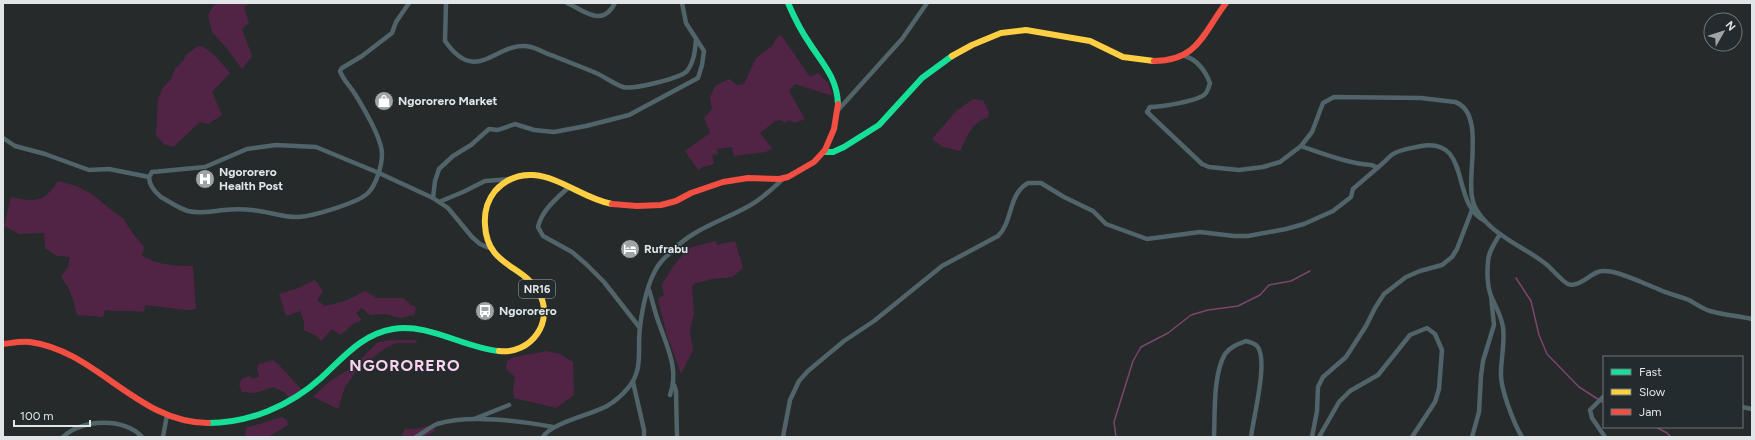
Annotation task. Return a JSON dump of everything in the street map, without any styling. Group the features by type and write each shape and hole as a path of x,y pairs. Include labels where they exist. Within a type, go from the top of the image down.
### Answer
{"main road":[{"path":"490,248 486,236 485,209 495,192 511,178 529,174 539,175 607,203 644,205 675,202 692,193 728,181 758,178 783,179 819,159 825,152 837,124 839,109 837,90 831,73 810,44 796,21 788,3"},
{"path":"825,152 833,153 841,150 876,127 920,80 963,48 1004,32 1012,30 1034,30 1066,38 1086,40 1094,42 1114,54 1143,61 1159,62 1185,56 1200,42 1226,3"},
{"name":"NR16","path":"3,344 28,342 59,350 73,357 151,408 166,415 183,420 203,423 232,421 267,412 286,403 319,379 357,344 395,328 422,329 507,353 517,351 526,346 536,336 545,319 545,307 542,294 526,278 506,263 490,248"}],"street":[{"path":"409,3 396,22 392,33 340,71 345,81 366,111 380,145 382,154 379,173 372,188 364,197 342,206 300,217 279,215 266,211 189,211 174,205 158,195 152,188 149,177 152,172 206,167 247,149 276,144 316,147 379,173 433,198 448,208 472,237 480,244 490,248"},
{"path":"446,3 445,41 461,57 470,61 480,61 497,56 513,47 530,47 596,72 623,87 649,85 684,75 689,69 694,58 696,40"},
{"path":"567,3 590,15 602,16 608,14 614,3"},
{"path":"433,198 435,181 440,169 453,156 471,145 489,130 498,130 515,124 534,130 554,132 586,126 629,115 698,78 704,51 686,23 682,3"},
{"path":"839,109 902,39 927,3"},
{"path":"1185,56 1196,62 1210,83 1206,94 1197,99 1177,104 1150,107 1147,112 1202,164 1209,166 1239,170 1256,168 1280,162 1301,146 1312,132 1323,103 1334,97 1420,98 1457,102 1467,112 1472,120 1473,173 1471,194 1474,204 1485,221"},
{"path":"3,138 20,148 44,154 89,170 109,170 149,177"},
{"path":"1301,146 1325,155 1360,164 1373,165 1377,168"},
{"path":"783,437 790,400 799,381 808,371 844,341 874,321 942,266 998,236 1003,230 1019,190 1028,183 1041,183 1064,198 1093,211 1106,224 1144,238 1200,232 1248,236 1304,224 1329,213 1351,197 1353,189 1393,154 1401,150 1425,146 1441,147 1448,152 1455,162 1463,194 1472,210 1500,234 1554,270 1568,284 1577,284 1598,272 1609,271 1644,282 1658,290 1689,301 1709,311 1752,319"},
{"path":"439,202 485,181 511,178"},
{"path":"543,437 546,432 553,427 608,405 628,389 633,382 637,376 640,358 640,328 649,288 655,271 680,242 703,227 756,202 783,179"},
{"path":"569,187 545,211 540,218 538,227 543,236 572,252 586,264 604,282 640,328"},
{"path":"1312,437 1317,411 1318,388 1323,377 1346,357 1384,294 1410,275 1442,265 1452,257 1457,249 1472,210"},
{"path":"1472,437 1479,412 1483,361 1494,325 1491,296 1487,280 1488,258 1500,234"},
{"path":"649,288 659,325 672,361 676,391 677,437"},
{"path":"1491,296 1498,310 1503,328 1504,342 1501,369 1502,383 1515,424 1522,437"},
{"path":"1319,437 1339,402 1350,390 1378,375 1410,335 1427,328 1435,334 1442,349 1443,357 1439,389 1435,402 1412,437"},
{"path":"1214,437 1220,365 1226,353 1234,346 1246,341 1256,345 1260,350 1261,360 1261,378 1251,437"},
{"path":"633,382 644,437"},
{"path":"670,395 674,384"},
{"path":"1603,397 1590,410 1592,418 1605,437"},
{"path":"473,420 509,405"},
{"path":"163,437 166,415"},
{"path":"416,437 435,425 449,421 473,420 534,424 553,427"},
{"path":"63,437 68,432 85,424 96,422 124,426 138,432 142,437"}],"shaded area":[{"path":"217,3 250,3 244,7 249,23 242,29 252,56 242,69 226,47 212,32 208,15 213,6"},
{"path":"781,35 810,77 818,73 828,83 833,96 795,84 789,91 805,119 795,123 789,120 785,123 781,120 775,121 760,133 772,148 766,152 734,156 732,147 717,149 718,154 712,155 714,164 698,170 685,151 710,133 704,118 712,109 710,97 715,86 729,79 737,85 744,84 756,58 772,46 778,36"},
{"path":"198,46 211,52 230,73 212,92 222,115 208,124 200,122 173,147 164,144 156,135 158,99 163,88 171,79 175,69 183,61 186,55"},
{"path":"973,99 983,100 989,112 988,118 982,119 974,126 960,151 943,147 932,139 956,111"},
{"path":"58,181 76,186 93,195 123,218 131,231 145,248 141,255 159,263 193,266 196,309 186,310 145,305 144,312 105,310 103,317 77,315 71,294 61,277 68,267 70,257 57,256 45,248 44,233 19,234 4,226 11,197 27,200 39,199 44,197"},
{"path":"716,241 717,245 735,241 743,268 732,277 712,279 694,284 692,287 694,313 690,330 693,350 681,374 666,332 658,299 664,295 662,285 672,268 688,248"},
{"path":"315,280 323,291 317,300 325,306 345,301 365,291 377,298 403,298 411,305 416,307 414,315 400,318 386,314 370,315 362,308 356,313 362,320 353,324 341,335 332,329 321,341 317,336 304,330 304,322 300,311 286,316 279,294 296,289"},
{"path":"389,340 416,340 417,343 396,343 384,349 357,370 345,387 338,409 313,397 330,381 353,367 377,343"},
{"path":"547,351 560,354 573,362 574,395 556,408 514,398 513,389 515,377 506,369 507,361 514,357"},
{"path":"273,360 302,390 289,398 284,392 273,387 255,393 242,392 239,384 242,379 249,376 254,379 259,376 257,368 259,364"},
{"path":"282,417 287,420 288,425 268,437 245,437 246,428"},
{"path":"427,426 436,430 425,437 401,437 405,429 416,429"}],"waterway":[{"path":"1116,437 1114,422 1133,361 1141,347 1168,333 1191,315 1208,310 1238,306 1260,295 1269,285 1291,281 1310,271"},
{"path":"1516,278 1531,301 1539,335 1547,354 1579,387 1603,402"},
{"path":"1658,428 1671,437"}],"traffic: fast":[{"path":"788,3 795,19 832,79 835,86 838,104"},
{"path":"825,152 833,152 844,147 879,125 922,78 952,56"},
{"path":"208,423 239,420 282,405 309,388 362,341 393,329 420,329 486,349 499,351"}],"traffic: slow":[{"path":"952,56 972,45 1001,33 1026,30 1090,41 1123,57 1154,61"},
{"path":"499,351 511,351 521,348 530,342 542,325 544,314 543,304 539,293 532,283 499,257 492,249 487,239 485,216 488,203 495,191 512,178 533,175 553,180 592,198 612,204"}],"traffic: jam":[{"path":"1154,61 1169,60 1190,51 1205,35 1226,3"},
{"path":"612,204 637,206 661,205 676,201 691,193 723,182 748,178 779,179 788,177 814,162 825,150 834,129 838,104"},
{"path":"3,344 30,342 54,348 76,358 139,400 160,412 183,420 208,423"}],"place":[{"name":"Ngororero Market","path":"384,101"},
{"name":"Ngororero Health Post","path":"205,179"},
{"name":"Rufrabu","path":"630,249"},
{"name":"Ngororero","path":"485,311"}],"district":[{"name":"NGORORERO","path":"405,365"}]}
